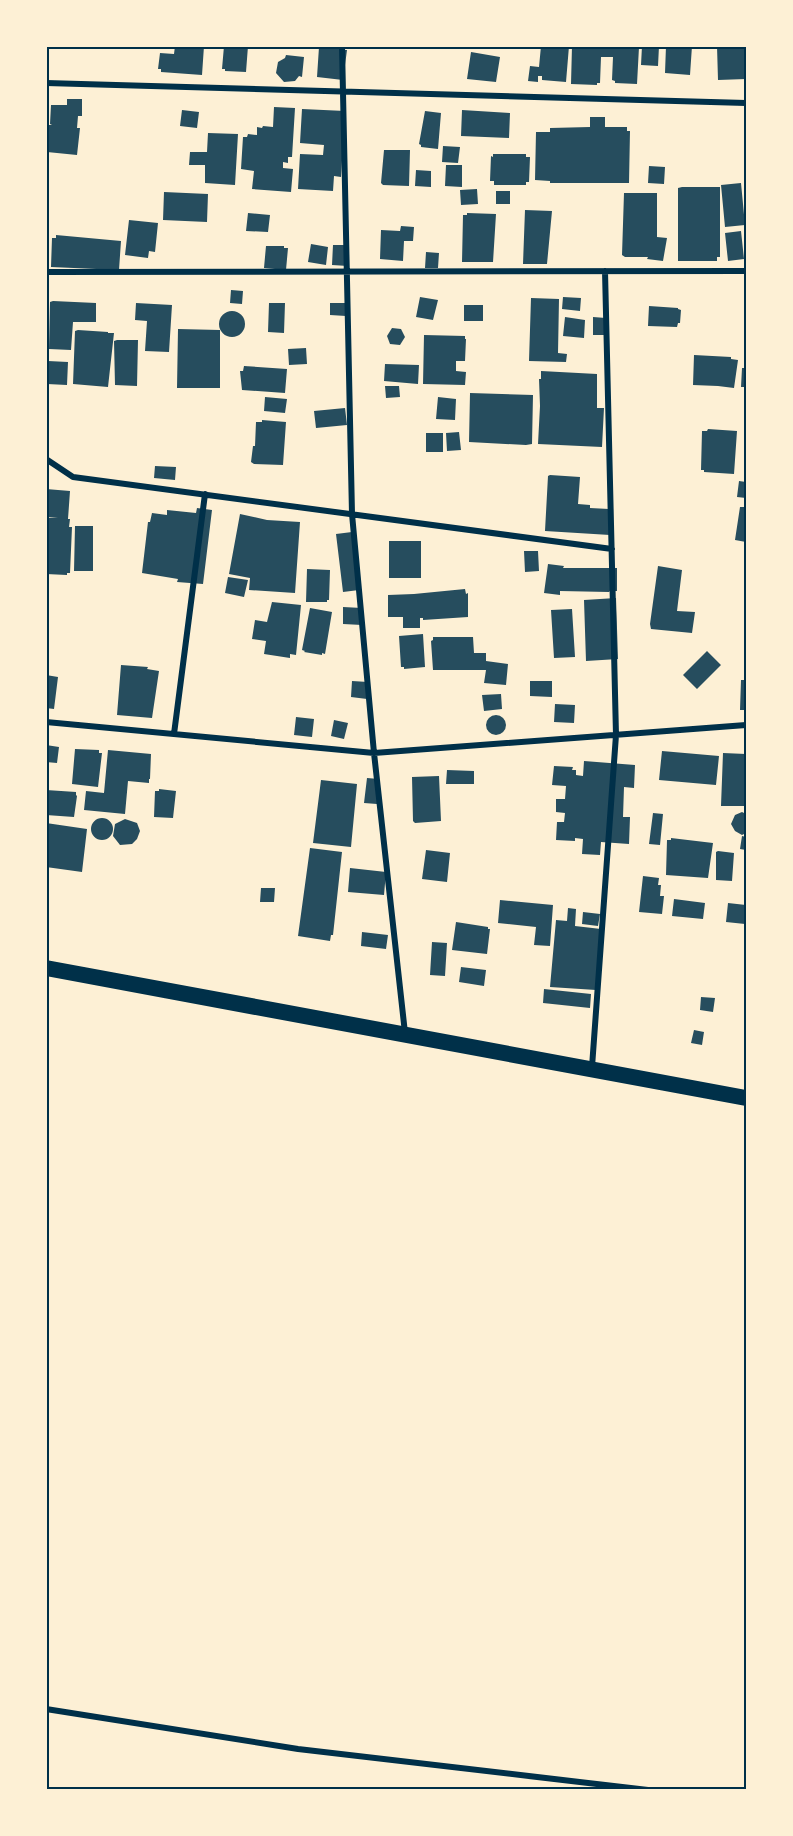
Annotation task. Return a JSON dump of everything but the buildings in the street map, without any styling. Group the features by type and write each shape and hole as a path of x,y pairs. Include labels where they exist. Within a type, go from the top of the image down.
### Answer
{"highway":[{"path":"46,968 747,1098"}],"street":[{"path":"342,46 352,514 374,753 405,1034"},
{"path":"46,83 747,103"},
{"path":"592,1069 616,735 605,271"},
{"path":"46,272 747,271"},
{"path":"46,459 73,477 612,549"},
{"path":"174,734 205,494"},
{"path":"46,722 374,753 747,725"},
{"path":"46,1709 298,1749 648,1790"}]}
